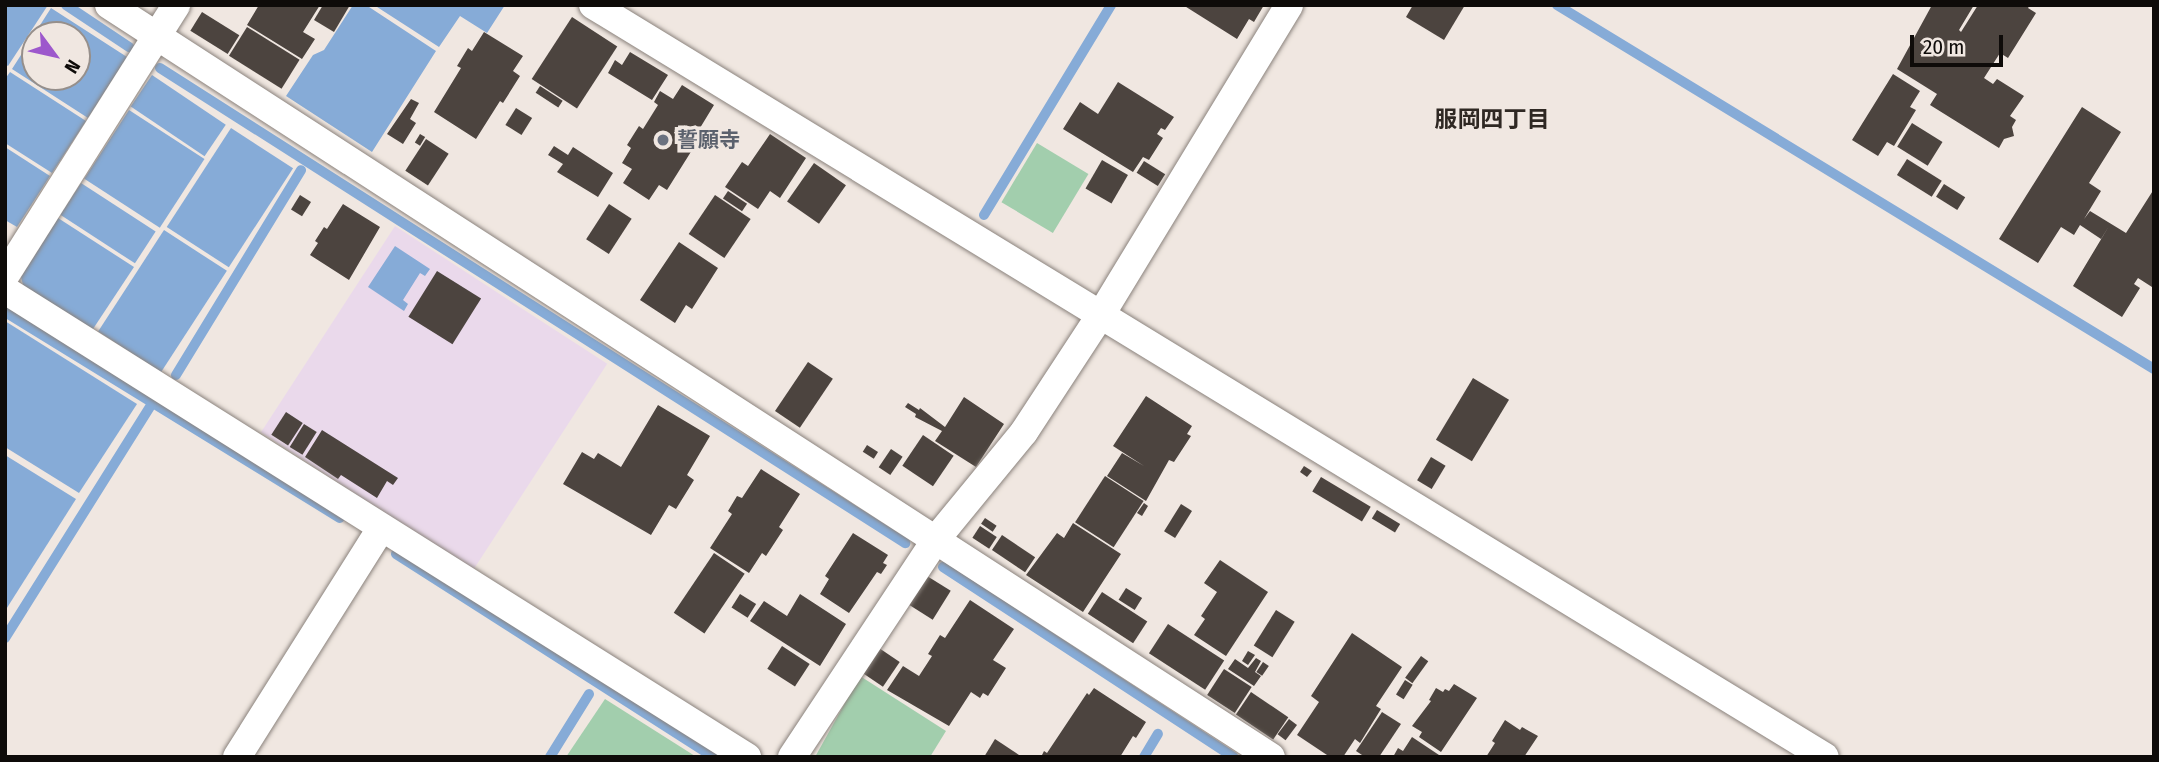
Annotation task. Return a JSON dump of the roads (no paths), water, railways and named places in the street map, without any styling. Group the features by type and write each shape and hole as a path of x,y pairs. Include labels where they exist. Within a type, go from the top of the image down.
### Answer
{"street":[{"path":"109,5 937,538 1271,757"},
{"path":"5,276 176,5"},
{"path":"593,5 1102,313 1825,757"},
{"path":"792,757 937,538 1024,432 1102,313 1289,5"},
{"path":"5,290 747,757"},
{"path":"237,757 382,528"}],"water":[{"path":"5,5 48,5 38,21 21,21 21,46 8,66 5,64"},
{"path":"353,5 366,5 436,51 372,152 286,96 313,55 324,50"},
{"path":"374,5 505,5 487,33 460,16 439,47"},
{"path":"51,8 71,21 43,21"},
{"path":"91,34 127,57 88,118 46,91 91,91"},
{"path":"21,55 21,75 12,69"},
{"path":"10,72 21,79 21,91 39,91 86,121 52,173 5,143 5,79"},
{"path":"152,75 226,125 205,156 131,107"},
{"path":"129,110 204,159 160,228 84,179"},
{"path":"231,128 293,168 229,267 167,227"},
{"path":"5,147 50,176 17,227 5,220"},
{"path":"81,183 156,231 135,263 60,215"},
{"path":"58,218 134,267 91,332 24,289 21,277"},
{"path":"164,230 227,271 161,372 98,331"},
{"path":"395,246 430,269 425,276 420,273 403,300 408,304 404,311 368,287"},
{"path":"5,321 137,404 79,493 5,447"},
{"path":"5,455 76,499 5,611"}],"waterway":[{"path":"66,5 129,47"},
{"path":"984,215 1111,5"},
{"path":"1557,5 2154,369"},
{"path":"160,68 905,543"},
{"path":"176,375 301,170"},
{"path":"5,312 340,518"},
{"path":"5,638 152,404"},
{"path":"396,554 713,757"},
{"path":"943,567 1233,757"},
{"path":"550,757 589,694"},
{"path":"1144,757 1158,734"}],"place":[{"name":"誓願寺","path":"663,140"}],"district":[{"name":"服岡四丁目","path":"1492,119"}]}
